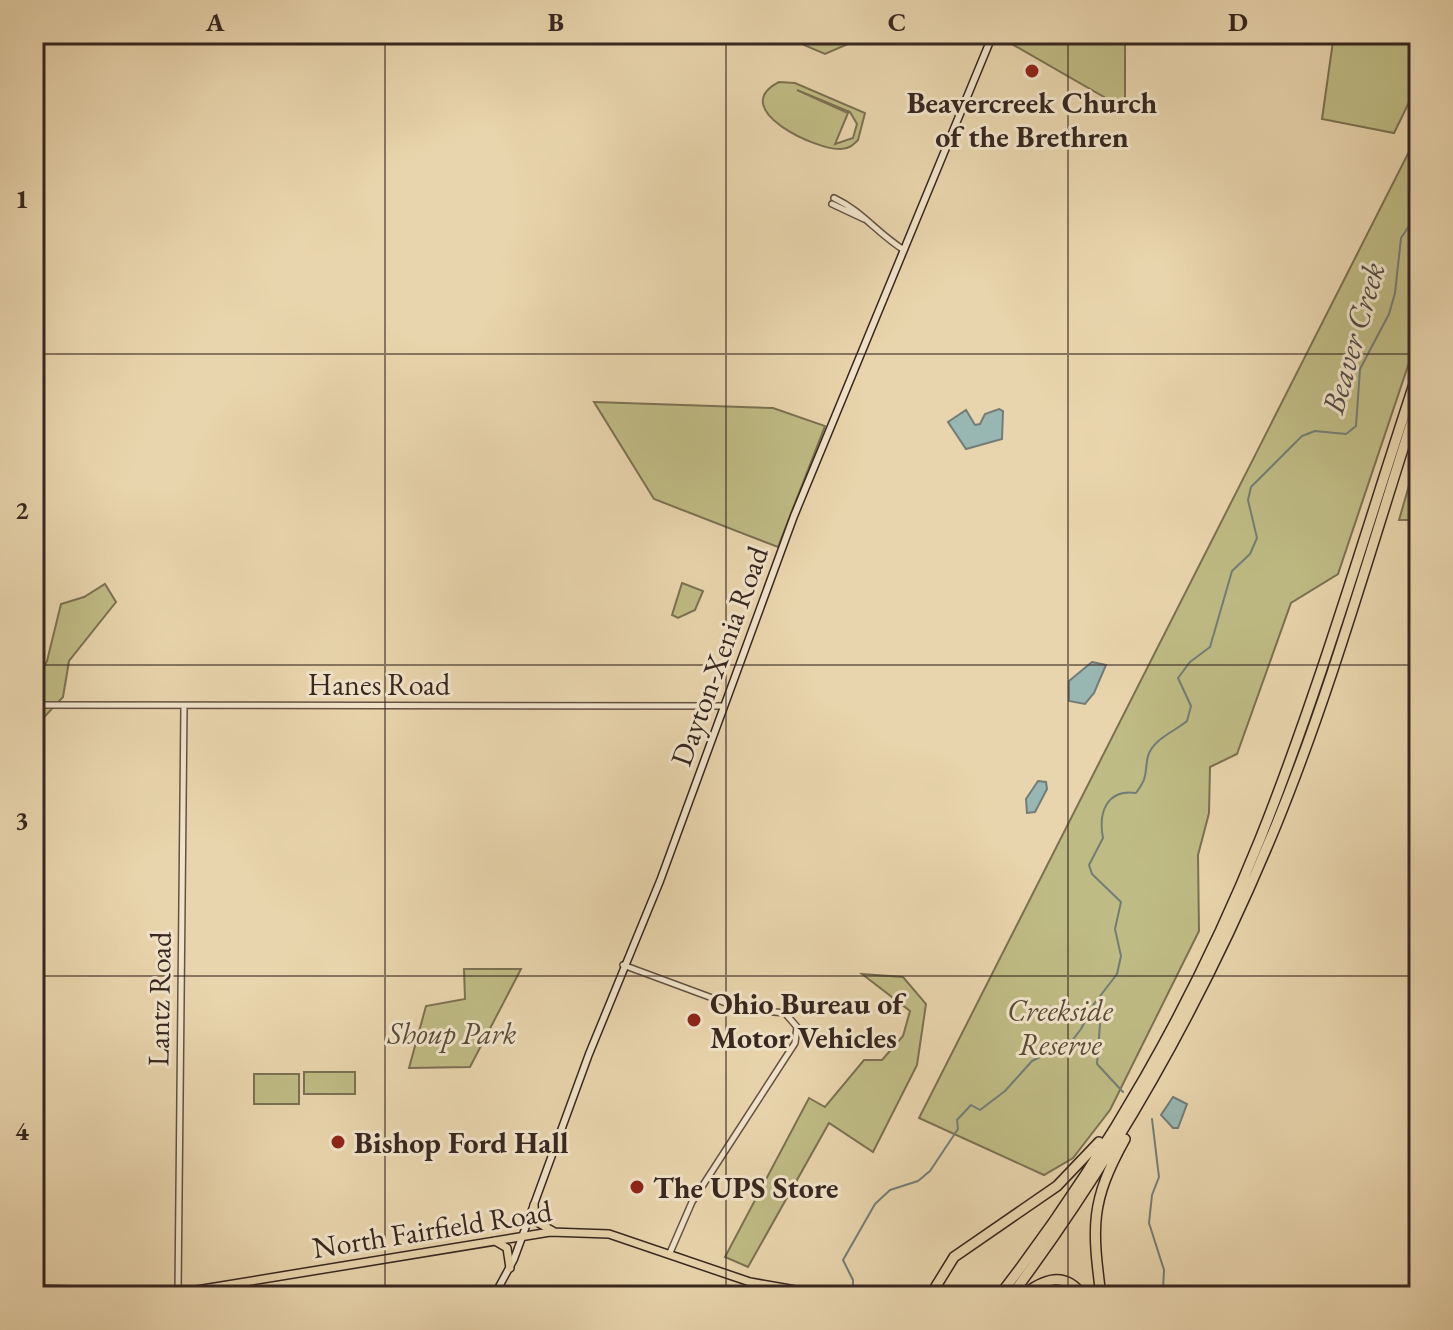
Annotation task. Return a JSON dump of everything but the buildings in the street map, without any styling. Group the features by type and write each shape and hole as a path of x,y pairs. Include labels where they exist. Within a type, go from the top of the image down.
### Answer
{"highway":[{"path":"999,1296 1045,1234 1128,1104 1203,965 1258,843 1300,732 1419,369"},
{"path":"1101,1296 1094,1229 1096,1204 1106,1173 1225,942 1278,821 1419,399"},
{"path":"1011,1296 1085,1190 1163,1063"},
{"path":"930,1296 954,1257 1057,1186 1095,1148 1128,1104"},
{"path":"1022,1296 1045,1280 1056,1278 1078,1289 1083,1296"}],"main road":[{"name":"Dayton-Xenia Road","path":"494,1296 510,1268 623,965 660,881 794,516 993,34"},
{"path":"534,1205 535,1221 555,1232"},
{"name":"North Fairfield Road","path":"34,1289 178,1293 555,1232 609,1234 750,1282 829,1296"},
{"path":"495,1241 507,1248 510,1268"}],"street":[{"path":"833,201 857,209 868,222 904,250"},
{"name":"Hanes Road","path":"34,705 724,706"},
{"name":"Lantz Road","path":"178,1293 184,706"},
{"path":"623,965 742,1009 785,1013 797,1027 795,1043 692,1202 668,1256"}],"green space":[{"path":"797,34 853,34 848,44 825,54 804,45 806,40"},
{"path":"1125,34 1125,109 998,36"},
{"path":"1334,34 1419,34 1419,82 1394,133 1322,119"},
{"path":"779,82 795,83 865,113 858,140 841,149 797,136 769,116 763,104 766,93","holes":["797,90 850,112 857,124 853,138 835,144 848,113"]},
{"name":"Creekside Reserve","path":"1419,132 1419,333 1338,574 1291,603 1237,754 1210,767 1209,813 1198,855 1199,931 1110,1110 1073,1158 1044,1175 919,1118"},
{"path":"594,402 773,408 825,426 778,547 654,499"},
{"path":"1419,451 1419,520 1399,520"},
{"path":"682,583 703,591 695,610 678,618 672,615"},
{"path":"105,584 116,602 69,661 63,697 34,728 34,688 47,661 61,604 84,597"},
{"name":"Shoup Park","path":"464,969 521,969 470,1067 409,1068 426,1006 465,999"},
{"path":"862,974 903,977 926,1004 917,1065 873,1152 829,1123 748,1267 725,1257 809,1098 825,1107 864,1060 882,1060 903,1036 910,1011"},
{"path":"304,1072 355,1072 355,1094 304,1094"},
{"path":"254,1074 299,1074 299,1104 254,1104"}],"water":[{"path":"999,409 1003,411 1002,439 966,449 948,422 966,410 975,425 980,424 985,414"},
{"path":"1092,662 1106,665 1094,693 1085,704 1069,701 1069,681"},
{"path":"1038,781 1046,782 1047,789 1035,812 1027,813 1026,799"},
{"path":"1173,1097 1187,1104 1178,1128 1173,1128 1161,1115"}],"waterway":[{"name":"Beaver Creek","path":"853,1296 853,1280 843,1260 875,1204 890,1190 918,1181 930,1171 958,1129 957,1120 971,1105 980,1110 1005,1091 1032,1061 1071,1042 1117,974 1121,956 1115,929 1121,902 1092,874 1089,865 1103,838 1104,811 1111,799 1118,795 1136,793 1144,778 1151,750 1159,740 1187,721 1191,706 1178,678 1190,662 1210,647 1232,571 1250,554 1257,538 1248,500 1251,487 1302,436 1315,431 1346,434 1356,426 1360,369 1389,314 1395,293 1401,238 1419,211"},
{"path":"1094,1004 1100,1024 1097,1064 1123,1092"},
{"path":"1152,1119 1159,1177 1152,1195 1149,1223 1164,1270 1163,1289 1169,1296"}],"place":[{"name":"Beavercreek Church of the Brethren","path":"1032,71"},
{"name":"Ohio Bureau of Motor Vehicles","path":"694,1020"},
{"name":"Bishop Ford Hall","path":"338,1142"},
{"name":"The UPS Store","path":"637,1187"}]}
